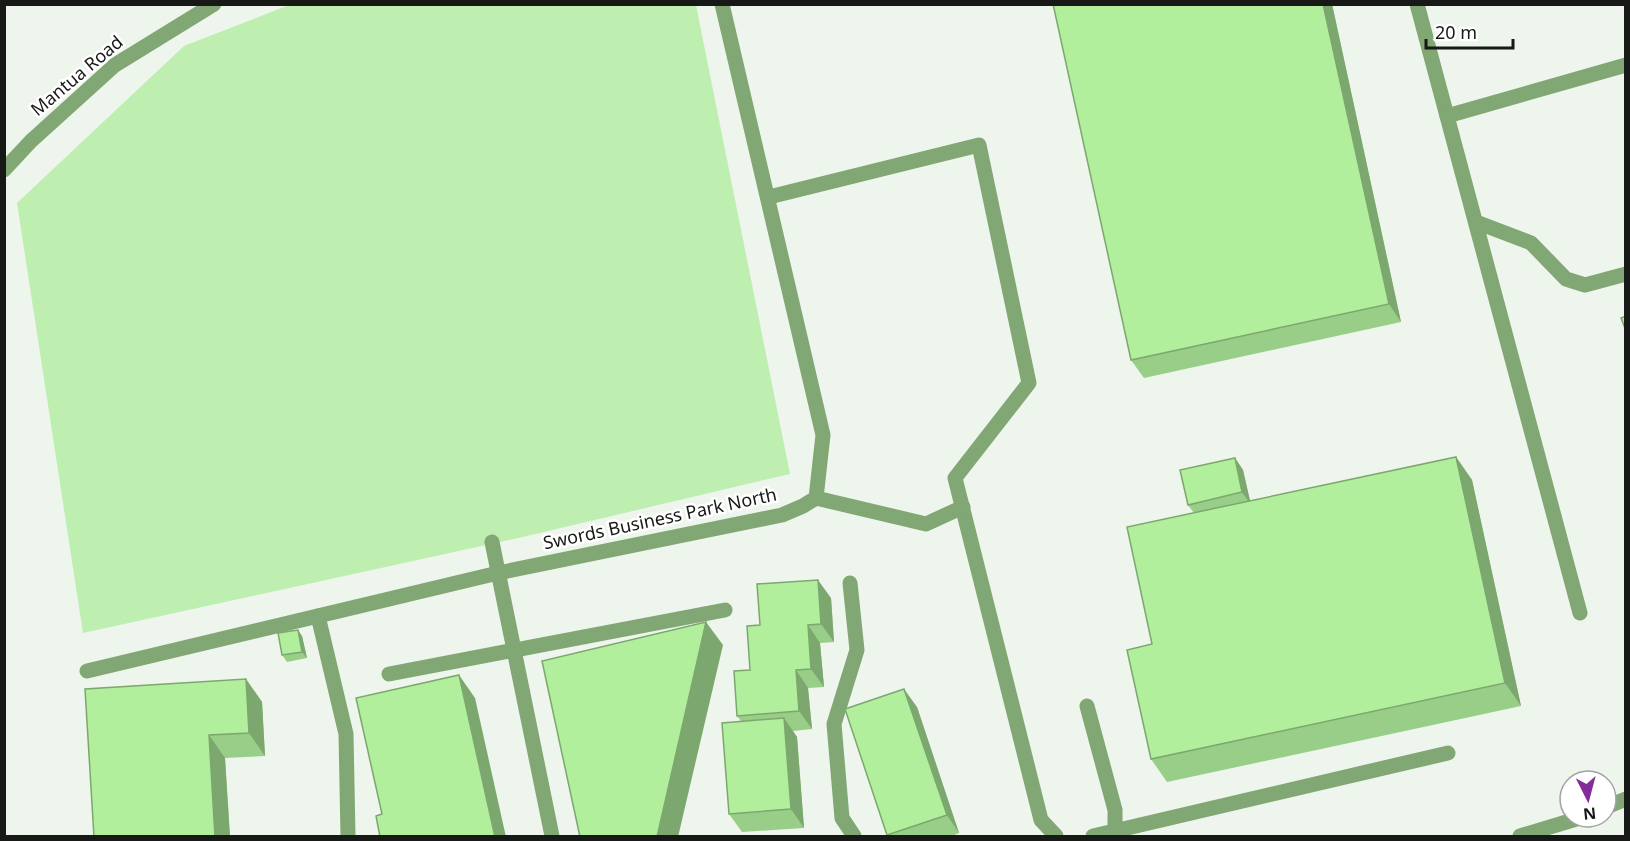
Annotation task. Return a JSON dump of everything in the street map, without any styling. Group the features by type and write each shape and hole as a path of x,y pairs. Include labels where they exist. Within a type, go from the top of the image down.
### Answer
{"street":[{"name":"Mantua Road","path":"4,170 31,141 115,65 214,4"},
{"path":"722,4 823,435 816,498 926,524 963,507"},
{"path":"1417,4 1580,613"},
{"path":"1447,116 1626,65"},
{"path":"769,197 979,145 1029,383 955,477 1041,820 1056,837"},
{"path":"1476,222 1531,243 1566,279 1585,285 1626,274"},
{"name":"Swords Business Park North","path":"87,671 498,573 782,515 816,498"},
{"path":"492,542 552,837"},
{"path":"850,583 856,650 834,724 842,818 854,837"},
{"path":"389,674 725,610"},
{"path":"318,616 346,734 348,837"},
{"path":"1088,705 1115,810 1115,831"},
{"path":"1093,837 1448,753"},
{"path":"1520,837 1558,825"}],"green space":[{"path":"289,5 696,5 790,474 514,539 83,633 17,203 184,46"}],"building":[{"path":"1053,4 1323,4 1389,304 1131,360"},
{"path":"1626,316 1626,331 1621,318"},
{"path":"1456,457 1505,683 1151,759 1127,650 1152,644 1127,527"},
{"path":"1235,458 1242,492 1188,505 1180,470"},
{"path":"818,580 821,624 808,625 811,669 796,670 799,711 737,716 734,671 750,670 747,626 760,625 757,584"},
{"path":"706,622 657,837 580,837 542,661"},
{"path":"298,630 302,652 282,655 278,633"},
{"path":"459,675 495,837 380,837 376,816 382,814 356,698"},
{"path":"246,679 249,733 209,735 215,837 94,837 85,689"},
{"path":"904,689 947,815 887,835 845,709"},
{"path":"784,718 791,809 729,814 722,723"}]}
